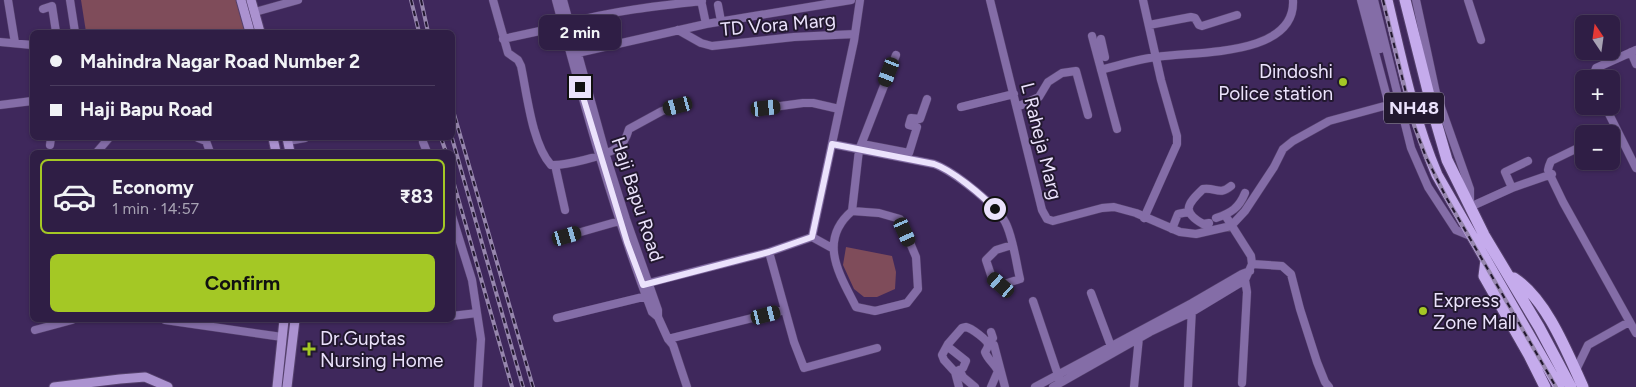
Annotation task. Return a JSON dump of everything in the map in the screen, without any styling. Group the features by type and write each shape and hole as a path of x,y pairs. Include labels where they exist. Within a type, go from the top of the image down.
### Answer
{"highway":[{"name":"NH48","path":"1387,0 1416,119 1426,151 1437,175 1457,210 1507,274 1550,346 1571,387"},
{"name":"NH48","path":"1406,0 1447,160 1469,204 1486,260 1559,387"},
{"path":"1486,260 1484,276 1545,387"},
{"path":"1507,274 1518,280 1537,299 1547,314 1583,387"}],"main road":[{"path":"241,0 249,30"},
{"path":"251,0 259,30"},
{"path":"277,387 284,322"},
{"path":"287,387 295,322"},
{"path":"54,387 145,378 168,387"}],"street":[{"path":"8,0 15,43"},
{"path":"70,0 75,30"},
{"path":"254,12 298,0"},
{"path":"493,0 508,53 518,60 521,66 540,147 551,165 576,162 617,148 626,140 629,128 662,110 678,106"},
{"name":"Haji Bapu Road","path":"556,0 566,26 602,154 630,241 653,306 668,339 673,345 687,387"},
{"name":"Haji Bapu Road","path":"562,0 566,26"},
{"path":"796,0 797,9"},
{"path":"574,54 706,24 851,0"},
{"path":"812,237 855,34 860,0"},
{"name":"L Raheja Marg","path":"990,0 1042,210 1047,219 1053,221 1102,208 1114,207 1136,213 1180,232 1196,234 1231,226"},
{"path":"1143,0 1161,80 1177,136 1177,144 1144,218"},
{"path":"1101,70 1157,56 1228,50 1266,40 1288,24 1293,14 1294,0"},
{"path":"1361,0 1394,104 1428,187 1456,230 1479,236"},
{"path":"1368,0 1394,104"},
{"path":"1374,0 1394,104"},
{"path":"1416,0 1436,93 1470,188 1469,204 1551,171"},
{"path":"1468,0 1481,40"},
{"path":"503,39 566,26 589,18 641,7 702,1 706,24"},
{"path":"43,8 61,5"},
{"path":"718,5 722,21"},
{"path":"52,6 56,30"},
{"path":"1149,25 1191,17 1195,18 1199,25 1202,26 1237,15"},
{"name":"TD Vora Marg","path":"678,30 701,43 712,46 794,37 855,34"},
{"path":"1092,36 1105,57"},
{"path":"0,42 30,45"},
{"path":"1099,45 1101,70 1116,129"},
{"path":"1595,70 1633,51 1636,64"},
{"path":"852,212 860,147 896,55"},
{"path":"1017,107 1039,97 1048,82 1062,72 1076,71 1088,115"},
{"path":"961,106 1014,94"},
{"path":"832,144 909,153 916,127 909,125 911,118 920,119 927,98"},
{"path":"0,105 30,101"},
{"path":"766,108 813,103 839,109"},
{"path":"1231,226 1245,211 1283,149 1293,141 1329,121 1394,104"},
{"path":"1620,136 1636,168"},
{"path":"99,150 107,140"},
{"path":"202,140 206,142 209,150"},
{"path":"423,142 426,150"},
{"path":"860,147 944,167 986,199 1007,225 1012,245 1020,280 1001,285 992,278 986,260 996,250 1012,245"},
{"path":"1575,149 1551,161 1551,171 1564,201 1636,333"},
{"path":"1512,188 1505,172 1528,162"},
{"path":"555,165 565,210"},
{"path":"1208,223 1203,224 1188,212 1189,206 1203,189 1209,188 1220,192 1226,190 1230,185 1254,197"},
{"path":"1216,218 1233,211 1241,202 1245,193"},
{"path":"852,212 880,213 900,219 916,257 918,289 907,303 875,311 856,307 837,267 832,248 841,221 852,212"},
{"path":"1172,229 1178,214 1188,212"},
{"path":"1224,215 1251,256 1247,272 1242,383"},
{"path":"567,236 623,220"},
{"path":"455,226 472,280 481,339 478,387"},
{"path":"646,284 769,252 812,237 832,248"},
{"path":"769,252 794,342 804,368 877,348"},
{"path":"1035,387 1192,308 1247,272 1282,266 1292,274 1300,309 1317,362 1329,387"},
{"name":"Haji Bapu Road","path":"646,284 646,296 653,306"},
{"path":"1091,293 1112,349"},
{"path":"557,318 646,296"},
{"path":"1032,302 1061,383"},
{"path":"1188,387 1192,308"},
{"path":"668,339 785,310"},
{"path":"455,316 477,313"},
{"path":"1576,370 1588,345 1630,319"},
{"path":"35,330 65,322"},
{"path":"180,322 282,337"},
{"path":"975,387 944,360 942,355 947,346 962,328 966,326 991,344 1005,387"},
{"path":"991,387 998,371 995,364 987,358 985,352 991,344 992,332"},
{"path":"1134,387 1139,335"},
{"path":"947,346 966,362 958,372"},
{"path":"1053,387 1112,349"},
{"path":"958,372 959,387"}],"shaded area":[{"path":"81,0 240,0 249,29 236,30 86,30"},
{"path":"846,247 892,256 896,272 895,289 877,297 864,297 854,289 843,265"}],"railway":[{"path":"411,0 418,30"},
{"path":"421,0 428,30"},
{"path":"1383,0 1414,125 1426,157 1446,197 1556,387"},
{"path":"455,117 533,387"},
{"path":"442,140 445,150"},
{"path":"453,140 523,387"},
{"path":"455,188 512,387"}],"place":[{"name":"Dindoshi Police station","path":"1343,82"},
{"name":"Express Zone Mall","path":"1423,311"},
{"name":"Dr.Guptas Nursing Home","path":"309,349"}],"route":[{"path":"580,87 627,242 643,285 769,252 812,237 832,144 944,167 986,199 995,209"}]}
